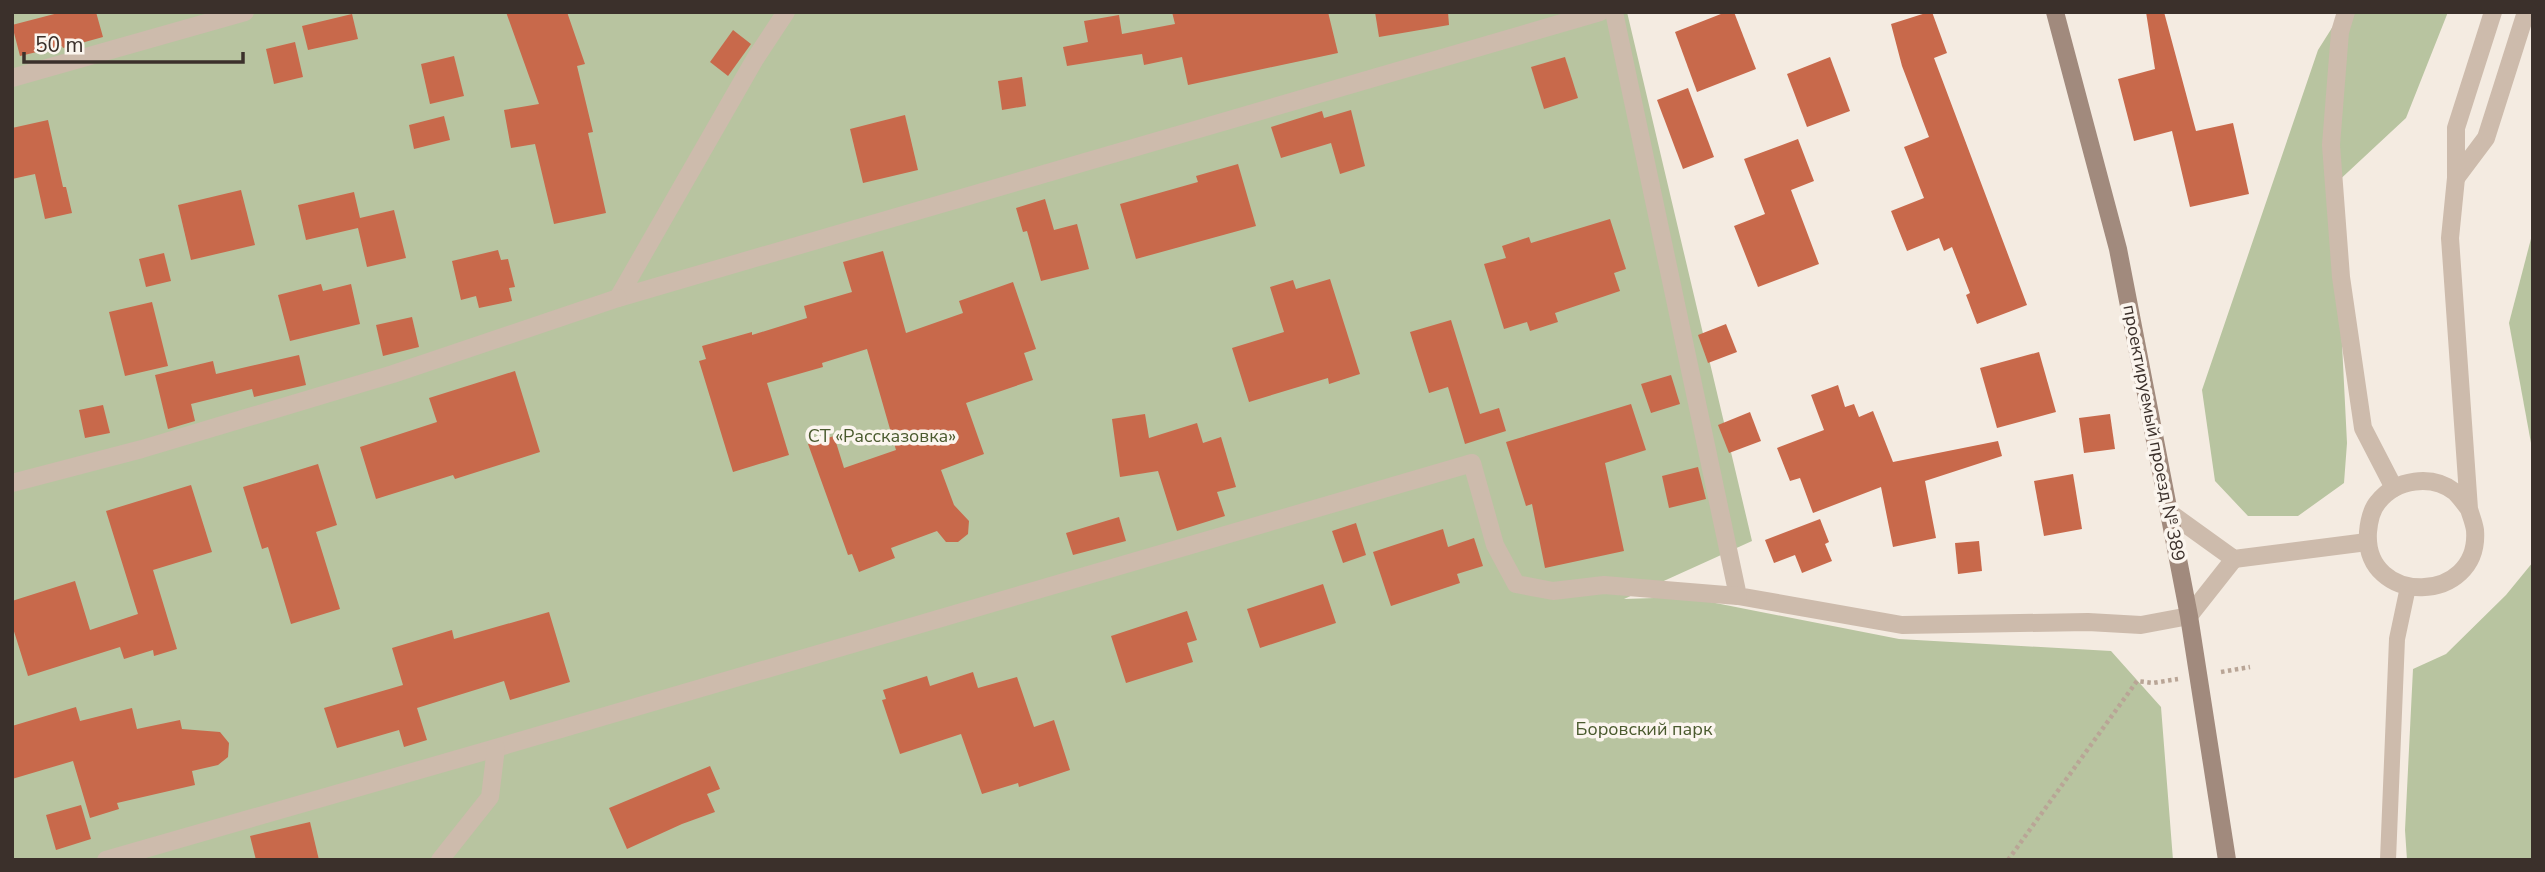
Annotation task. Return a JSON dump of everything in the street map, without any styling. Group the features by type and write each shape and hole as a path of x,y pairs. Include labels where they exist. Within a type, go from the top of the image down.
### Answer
{"main road":[{"name":"проектируемый проезд № 389","path":"2055,12 2119,249 2189,616 2227,860"}],"street":[{"path":"12,78 245,12"},
{"path":"618,298 755,59 786,12"},
{"path":"12,484 142,449 393,374 618,298 1600,12"},
{"path":"1614,12 1738,596"},
{"path":"2346,12 2340,32 2331,145 2341,276 2363,428 2394,488"},
{"path":"2469,509 2455,492 2436,483 2414,481 2394,488 2378,502 2369,520 2367,542 2374,562 2388,578 2408,587 2428,588 2448,582 2464,568 2473,550 2475,529 2469,509 2451,268 2451,219 2456,178 2456,128 2493,12"},
{"path":"2456,178 2486,138 2526,12"},
{"path":"106,860 1472,463 1495,545 1516,584 1553,591 1604,585 1738,596 1902,625 2088,622 2141,625 2189,616 2234,559"},
{"path":"2170,513 2234,559 2367,542"},
{"path":"440,860 490,797 496,748"}],"lane":[{"path":"2388,860 2397,639 2408,587"}],"path":[{"path":"2008,860 2137,681 2153,683"}],"green space":[{"name":"СТ «Рассказовка»","path":"12,12 1627,12 1752,541 1624,599 1685,597 1899,639 2111,651 2161,707 2173,860 12,860"},
{"path":"2342,12 2448,12 2406,118 2334,185 2347,443 2344,483 2298,516 2248,516 2215,481 2202,390 2318,50"},
{"path":"2533,231 2533,454 2509,323"},
{"path":"2533,562 2533,860 2407,860 2405,830 2413,669 2446,654 2506,595"}],"building":[{"path":"62,12 96,12 103,37 20,56 12,25"},
{"path":"506,12 567,12 585,64 577,66 593,132 588,133 606,213 554,224 535,144 511,148 504,110 539,104"},
{"path":"1172,12 1328,12 1338,53 1188,85 1182,57 1144,65 1142,54 1067,66 1063,47 1088,42 1084,21 1119,15 1122,34 1175,24"},
{"path":"1375,12 1448,12 1449,25 1379,37"},
{"path":"1726,12 1734,12 1756,69 1697,92 1675,32"},
{"path":"1932,12 1947,53 1934,58 2027,305 1977,324 1966,295 1970,293 1952,247 1944,251 1939,238 1907,251 1891,211 1924,198 1904,147 1929,137 1902,66 1891,24"},
{"path":"2146,12 2164,12 2196,131 2233,123 2249,194 2190,207 2172,131 2134,141 2118,79 2155,69"},
{"path":"352,14 358,39 308,50 302,26"},
{"path":"733,30 751,44 728,76 710,62"},
{"path":"295,42 303,77 274,84 266,49"},
{"path":"454,56 464,96 430,104 421,64"},
{"path":"1565,57 1578,98 1544,109 1531,67"},
{"path":"1830,57 1850,111 1807,127 1787,74"},
{"path":"1022,77 1026,106 1002,110 998,81"},
{"path":"1688,88 1714,157 1683,169 1657,100"},
{"path":"1351,110 1365,166 1340,174 1331,143 1281,158 1271,127 1322,111 1324,118"},
{"path":"905,115 918,170 863,183 850,129"},
{"path":"444,116 450,140 414,149 409,125"},
{"path":"48,120 63,187 66,187 72,213 45,219 35,174 12,179 12,128"},
{"path":"1798,139 1814,181 1791,190 1819,264 1758,287 1734,226 1765,214 1744,159"},
{"path":"1238,164 1256,226 1136,259 1120,204 1198,182 1196,176"},
{"path":"241,190 255,245 191,260 178,205"},
{"path":"354,192 360,218 394,210 406,258 367,267 358,228 306,240 298,205"},
{"path":"1045,199 1054,230 1077,224 1089,269 1041,281 1027,231 1023,232 1016,208"},
{"path":"1610,219 1626,269 1614,273 1620,291 1555,313 1558,322 1530,331 1527,322 1504,329 1484,264 1506,258 1502,246 1529,237 1531,243"},
{"path":"498,250 501,260 508,259 515,287 509,288 512,301 479,308 476,296 461,300 452,261"},
{"path":"883,251 906,333 963,313 959,301 1013,282 1036,349 1024,353 1033,380 966,403 984,454 941,470 954,505 969,521 968,534 958,542 946,542 937,531 891,548 895,558 859,572 852,554 848,555 808,444 834,436 844,468 896,450 867,349 822,363 823,367 767,383 789,455 733,472 699,361 706,359 702,346 752,332 752,335 807,318 804,306 852,292 843,262"},
{"path":"164,253 171,281 146,287 139,259"},
{"path":"1330,279 1360,374 1329,384 1328,378 1249,402 1232,348 1284,332 1270,287 1293,280 1296,289"},
{"path":"321,284 323,291 351,284 360,324 290,341 278,295"},
{"path":"152,302 168,366 125,376 109,312"},
{"path":"412,317 419,347 383,356 376,325"},
{"path":"1451,320 1480,414 1499,408 1506,431 1465,444 1448,387 1429,393 1410,332"},
{"path":"1726,324 1737,352 1708,363 1698,335"},
{"path":"2039,352 2056,412 1997,428 1980,368"},
{"path":"299,355 306,385 254,397 252,389 191,404 195,421 168,429 155,375 213,361 216,374"},
{"path":"515,371 540,452 455,479 453,475 376,499 360,447 437,422 429,398"},
{"path":"1671,375 1680,404 1651,413 1641,384"},
{"path":"1838,385 1845,407 1854,404 1859,417 1873,411 1893,462 1998,441 2002,456 1925,481 1936,538 1893,547 1881,487 1813,513 1800,478 1790,481 1777,448 1824,430 1811,395"},
{"path":"1631,404 1646,450 1605,463 1624,551 1545,568 1532,504 1526,506 1506,442"},
{"path":"103,405 110,433 85,438 79,410"},
{"path":"1750,412 1761,441 1729,453 1718,425"},
{"path":"1145,414 1149,438 1197,423 1203,443 1221,437 1236,487 1217,492 1225,516 1177,531 1158,471 1120,477 1112,419"},
{"path":"2110,414 2115,449 2084,453 2079,418"},
{"path":"318,464 337,525 316,532 340,609 291,624 268,547 262,549 243,487"},
{"path":"1698,467 1706,499 1669,508 1662,476"},
{"path":"2073,474 2082,529 2044,536 2034,481"},
{"path":"191,485 212,552 153,570 177,649 154,656 153,650 124,659 120,647 28,676 12,625 12,601 75,581 90,630 138,614 106,511"},
{"path":"1119,517 1126,541 1073,555 1066,533"},
{"path":"1820,519 1829,542 1825,544 1832,561 1802,573 1795,555 1774,563 1765,540"},
{"path":"1356,523 1366,555 1343,563 1332,531"},
{"path":"1443,529 1448,547 1474,538 1483,566 1457,574 1460,583 1391,606 1373,552"},
{"path":"1979,541 1982,571 1958,574 1955,543"},
{"path":"1323,584 1336,623 1260,648 1247,609"},
{"path":"1187,611 1197,640 1187,643 1193,662 1126,683 1111,636"},
{"path":"549,612 570,682 510,700 504,681 417,708 427,740 404,747 399,730 337,748 324,708 403,685 392,648 452,630 454,639"},
{"path":"973,672 978,688 1017,677 1034,727 1054,720 1070,770 1019,787 1018,783 982,794 961,734 900,754 882,700 886,699 883,690 927,676 930,686"},
{"path":"76,707 80,721 132,708 137,729 180,720 182,729 220,732 229,743 228,757 218,765 192,771 195,785 117,803 119,809 90,818 73,761 12,779 12,726"},
{"path":"710,766 720,789 707,794 715,812 627,849 609,808"},
{"path":"81,805 91,839 56,850 46,815"},
{"path":"310,822 319,860 256,860 250,836"}],"park label":[{"name":"Боровский парк","path":"1644,729"}]}
